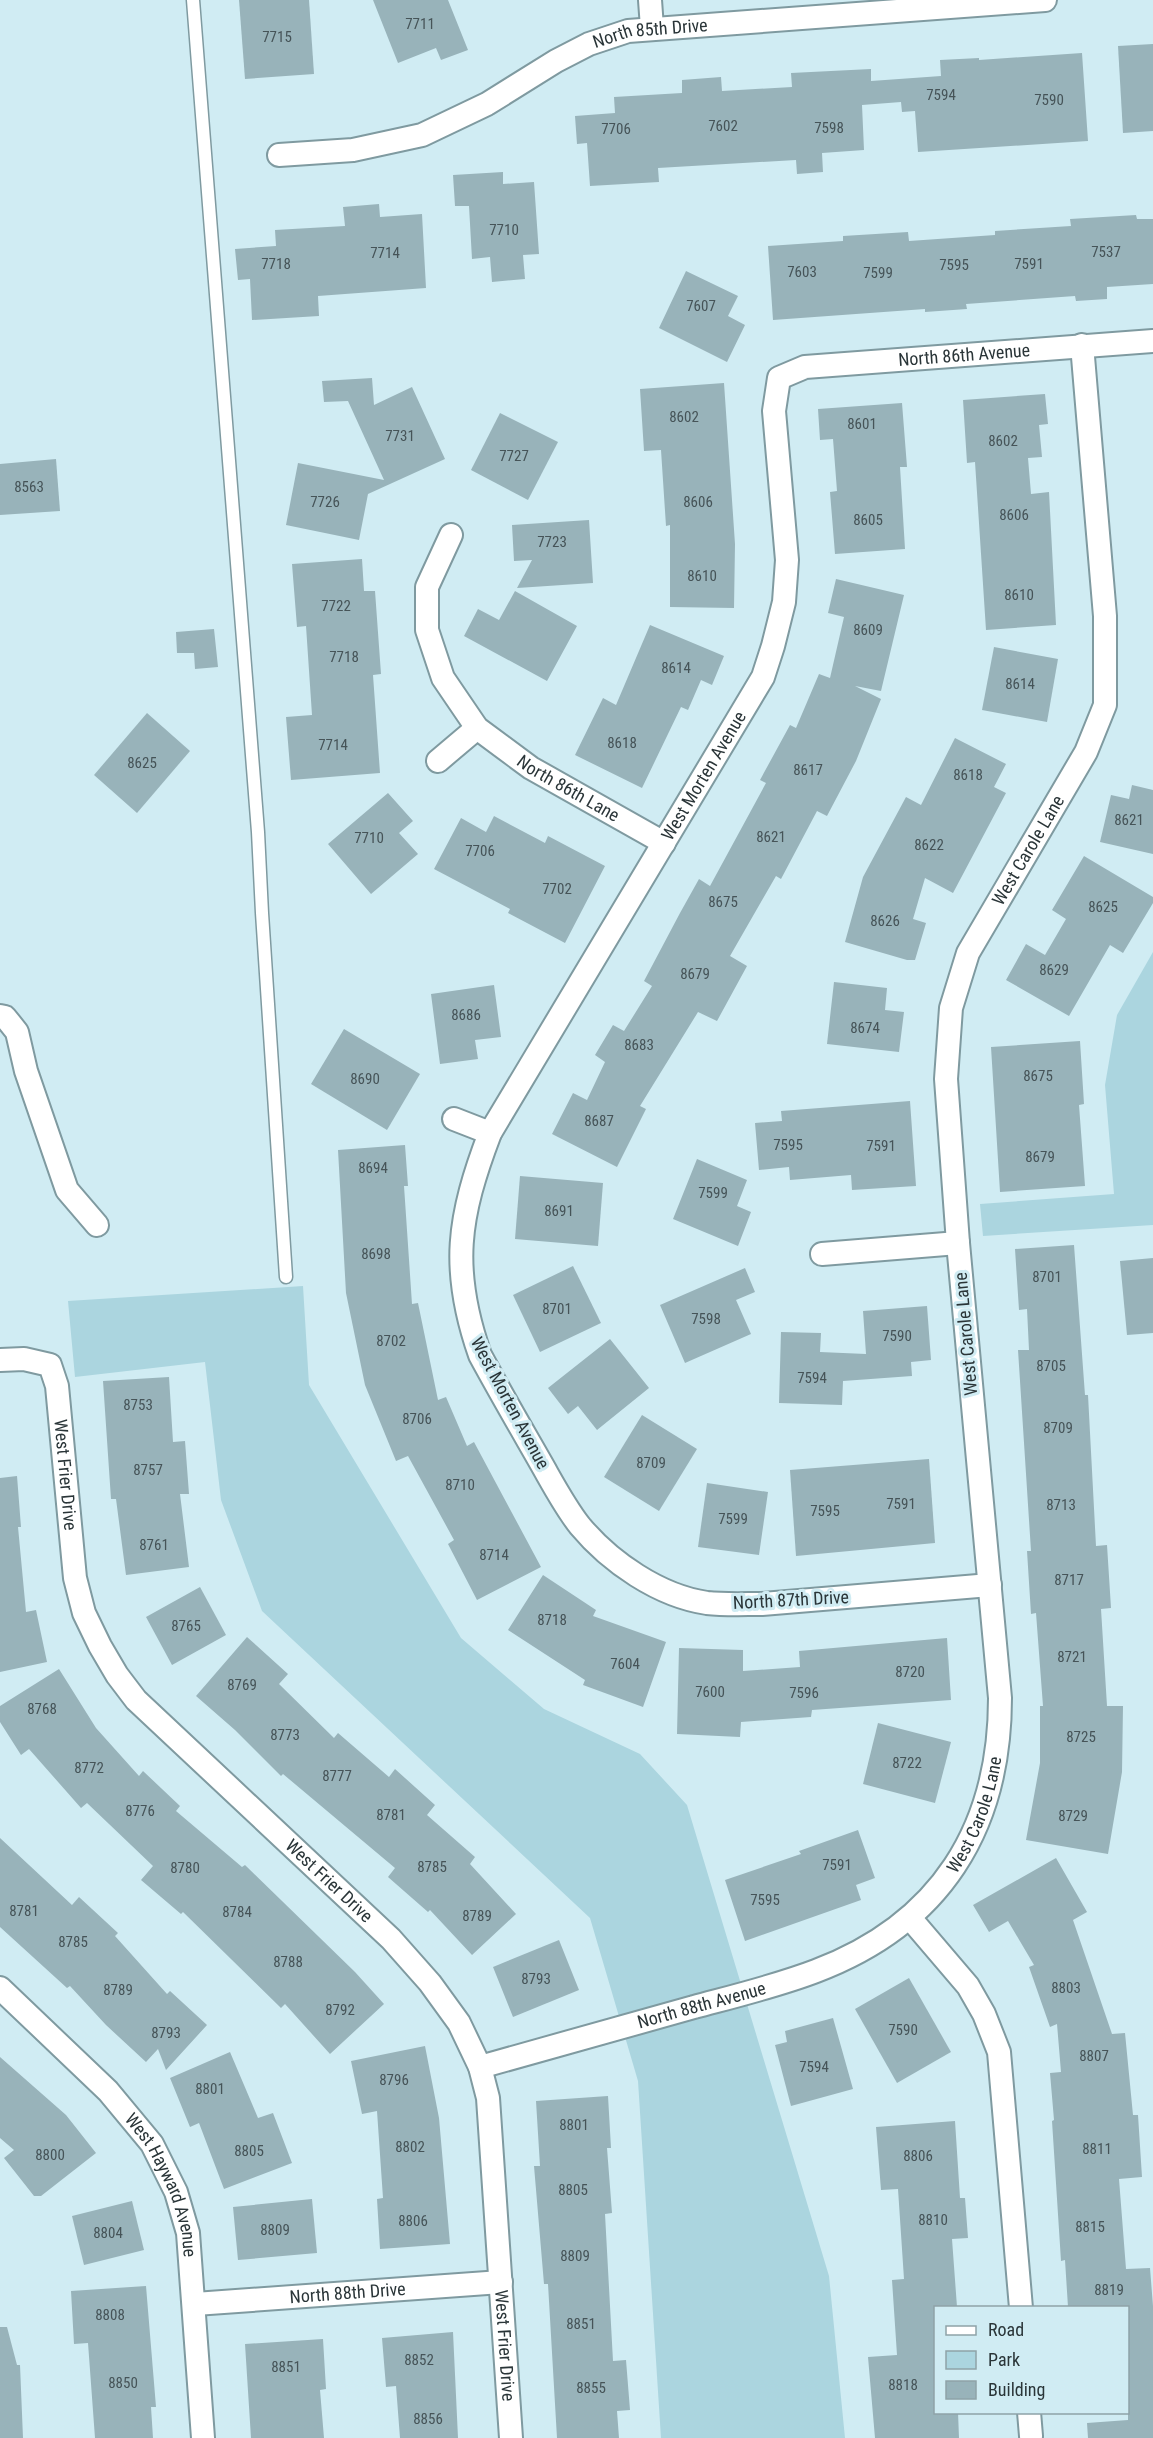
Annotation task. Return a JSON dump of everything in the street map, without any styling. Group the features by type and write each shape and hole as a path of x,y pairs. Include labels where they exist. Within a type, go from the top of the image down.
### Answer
{"street":[{"path":"650,0 652,28"},
{"name":"North 85th Drive","path":"279,155 353,150 422,135 487,104 556,61 589,44 628,31 1045,0"},
{"name":"North 86th Avenue","path":"778,378 805,367 1153,341"},
{"name":"West Carole Lane","path":"910,1918 938,1889 961,1856 981,1816 994,1771 1000,1732 1000,1698 958,1243 946,1079 951,1008 968,953 1086,752 1105,705 1105,616 1082,345"},
{"name":"West Morten Avenue","path":"604,1551 580,1525 562,1500 480,1355 471,1330 463,1294 460,1249 464,1216 471,1186 490,1133 763,677 774,646 784,602 787,560 774,411 778,378"},
{"name":"North 86th Lane","path":"451,535 428,587 427,630 443,678 477,728 531,768 664,843"},
{"path":"438,761 477,728"},
{"path":"2,1016 17,1032 26,1071 67,1190 97,1225"},
{"path":"454,1119 490,1133"},
{"path":"822,1254 958,1243"},
{"name":"West Frier Drive","path":"0,1360 24,1359 50,1365 57,1386 75,1578 84,1613 117,1675 136,1700 391,1939 430,1983 459,2023 480,2067 488,2098 511,2438"},
{"name":"North 87th Drive","path":"604,1551 654,1585 706,1603 762,1604 990,1585"},
{"path":"910,1918 968,1986 984,2014 999,2052 1020,2306"},
{"name":"North 88th Avenue","path":"480,2067 817,1971 873,1943 910,1918"},
{"name":"West Hayward Avenue","path":"0,1988 108,2091 152,2144 176,2192 188,2233 195,2304 203,2438"},
{"name":"North 88th Drive","path":"195,2304 501,2282"},
{"path":"1029,2414 1031,2436"}],"lane":[{"path":"193,0 258,832 286,1277"}],"green space":[{"path":"1153,952 1153,1225 983,1236 980,1204 1114,1194 1105,1085 1117,1015"},
{"path":"303,1286 309,1385 461,1638 544,1709 640,1754 687,1805 829,2276 845,2438 661,2438 638,2081 590,1918 262,1611 221,1500 205,1362 75,1377 68,1301"}],"building":[{"path":"239,0 309,0 314,74 245,79"},
{"path":"373,0 448,0 468,50 441,60 436,48 398,63"},
{"path":"1153,44 1153,131 1123,133 1118,46"},
{"path":"1082,53 1088,141 918,152 915,111 902,112 901,102 862,105 864,150 822,153 823,172 797,174 796,160 658,168 659,182 590,186 587,143 577,144 575,116 615,113 614,97 682,93 682,80 721,77 722,91 792,87 791,73 871,69 871,81 941,76 940,60 979,58 979,60"},
{"path":"503,172 503,184 534,182 539,254 523,255 525,279 492,282 490,257 472,259 469,206 455,206 453,175"},
{"path":"379,204 380,217 422,214 426,288 318,296 319,316 252,320 250,279 238,280 235,249 276,246 275,230 345,226 343,207"},
{"path":"1136,215 1137,219 1153,219 1153,284 1107,287 1107,299 1076,301 1075,296 966,304 967,309 925,312 925,309 773,320 768,246 843,241 843,236 908,232 909,241 995,235 995,231 1071,226 1070,219"},
{"path":"686,271 738,296 728,316 745,325 727,362 659,328"},
{"path":"372,378 374,405 412,387 445,459 368,494 359,540 286,525 298,463 384,480 348,401 324,402 322,381"},
{"path":"724,383 735,544 734,608 670,607 670,525 666,526 661,450 644,451 640,389"},
{"path":"1045,394 1048,424 1039,425 1042,457 1028,458 1031,494 1049,492 1056,625 986,630 975,462 967,463 963,400"},
{"path":"902,403 907,467 900,467 905,549 835,554 830,492 837,491 833,439 820,440 818,409"},
{"path":"500,413 558,442 528,500 471,470"},
{"path":"56,459 60,511 0,515 0,464"},
{"path":"589,520 593,583 517,588 532,560 514,561 512,525"},
{"path":"362,559 364,591 375,591 381,674 373,675 380,773 291,780 286,717 312,715 306,626 297,627 292,564"},
{"path":"836,579 904,595 881,691 855,686 881,699 856,761 827,816 817,811 781,879 776,876 730,956 747,966 717,1021 698,1012 640,1106 646,1109 617,1167 552,1134 573,1093 587,1100 605,1062 595,1055 613,1025 624,1031 652,986 644,981 699,879 710,886 766,783 760,780 790,725 796,728 819,674 830,678 844,617 828,613"},
{"path":"515,591 577,626 547,681 464,636 478,609 499,620"},
{"path":"650,625 724,656 712,685 701,680 688,710 681,707 642,788 575,755 603,698 616,705"},
{"path":"214,629 218,667 195,669 194,653 177,653 176,632"},
{"path":"994,647 1058,659 1047,722 982,710"},
{"path":"147,713 190,751 137,813 94,775"},
{"path":"955,738 1006,764 994,787 1006,793 953,893 925,878 913,919 926,923 915,960 907,960 845,942 863,877 906,797 921,805"},
{"path":"1132,785 1153,790 1153,854 1100,842 1111,795 1129,799"},
{"path":"388,793 413,821 399,833 418,854 371,894 328,844"},
{"path":"494,816 545,843 548,836 605,866 565,943 508,913 510,909 434,869 461,818 486,832"},
{"path":"1084,856 1153,897 1153,903 1123,953 1110,945 1069,1016 1006,980 1026,944 1045,955 1066,919 1052,910"},
{"path":"834,982 887,988 885,1010 904,1012 899,1052 827,1044"},
{"path":"494,985 501,1037 475,1040 478,1059 440,1064 431,994"},
{"path":"344,1029 420,1074 387,1130 311,1084"},
{"path":"1080,1041 1084,1104 1079,1105 1085,1186 1000,1192 991,1047"},
{"path":"910,1101 916,1186 852,1190 851,1175 790,1180 789,1167 759,1170 755,1123 782,1121 781,1111"},
{"path":"405,1145 408,1186 404,1186 412,1304 418,1303 438,1400 446,1397 467,1446 474,1442 541,1567 477,1600 448,1544 454,1540 408,1456 396,1461 365,1385 346,1293 338,1150"},
{"path":"697,1159 747,1180 737,1206 751,1212 738,1246 673,1219"},
{"path":"520,1176 603,1183 598,1246 515,1239"},
{"path":"1074,1245 1085,1395 1088,1395 1096,1546 1107,1545 1111,1608 1101,1609 1107,1706 1123,1706 1122,1772 1108,1854 1026,1840 1040,1763 1040,1706 1043,1706 1036,1613 1031,1614 1027,1551 1031,1551 1018,1350 1029,1350 1027,1309 1019,1310 1015,1249"},
{"path":"1153,1258 1153,1333 1127,1335 1120,1261"},
{"path":"573,1266 601,1323 540,1352 513,1295"},
{"path":"745,1268 755,1292 736,1300 751,1334 685,1363 660,1305"},
{"path":"927,1306 931,1360 911,1362 912,1376 843,1381 842,1405 779,1403 781,1332 821,1333 820,1352 866,1354 863,1311"},
{"path":"610,1339 649,1388 597,1430 578,1406 568,1414 548,1388"},
{"path":"169,1377 173,1442 185,1441 189,1494 180,1494 189,1567 126,1575 116,1499 111,1499 103,1381"},
{"path":"642,1415 697,1449 659,1511 604,1477"},
{"path":"929,1459 935,1543 796,1556 790,1470"},
{"path":"17,1476 21,1527 18,1527 26,1612 36,1610 47,1662 0,1672 0,1478"},
{"path":"707,1483 768,1492 759,1555 698,1547"},
{"path":"543,1575 596,1610 593,1616 666,1642 643,1707 583,1685 585,1680 508,1630"},
{"path":"200,1587 226,1635 172,1665 146,1617"},
{"path":"247,1637 288,1674 279,1684 334,1738 338,1733 389,1777 395,1769 435,1805 427,1815 475,1857 470,1864 516,1914 472,1955 430,1910 428,1912 388,1877 395,1868 283,1774 281,1776 235,1730 196,1696"},
{"path":"947,1638 951,1700 812,1710 811,1717 741,1722 740,1737 677,1734 679,1648 743,1650 743,1671 800,1667 799,1651"},
{"path":"59,1669 96,1728 139,1776 143,1771 180,1806 176,1811 242,1867 245,1865 355,1972 384,2004 330,2054 285,2004 281,2008 183,1912 181,1914 141,1880 153,1866 87,1803 81,1808 29,1749 21,1755 0,1722 0,1706"},
{"path":"878,1723 951,1742 935,1803 863,1784"},
{"path":"858,1830 875,1878 856,1885 861,1900 745,1941 725,1880 801,1854 799,1851"},
{"path":"0,1838 72,1905 79,1897 118,1933 115,1936 167,1994 170,1991 207,2025 166,2070 158,2049 146,2062 106,2025 70,1986 67,1988 0,1927"},
{"path":"1056,1858 1087,1912 1073,1920 1112,2034 1125,2033 1133,2115 1138,2115 1142,2177 1119,2179 1126,2269 1150,2268 1153,2306 1153,2438 1088,2438 1087,2423 1128,2420 1129,2306 1068,2306 1065,2260 1061,2261 1050,2073 1061,2072 1057,2024 1050,2027 1029,1967 1034,1965 1008,1921 989,1932 973,1905"},
{"path":"559,1940 579,1990 513,2017 493,1967"},
{"path":"909,1978 951,2052 897,2083 855,2009"},
{"path":"833,2018 853,2089 791,2106 775,2045 787,2042 785,2031"},
{"path":"425,2046 439,2118 450,2244 380,2249 377,2199 383,2198 377,2111 362,2114 351,2061"},
{"path":"230,2052 258,2118 273,2113 292,2163 224,2189 199,2123 190,2127 170,2078"},
{"path":"0,2057 66,2115 96,2153 41,2196 34,2196 4,2158 14,2150 0,2138"},
{"path":"608,2096 611,2148 607,2148 612,2213 605,2214 613,2361 626,2360 630,2410 617,2411 619,2438 557,2438 548,2284 544,2284 534,2166 540,2166 536,2101"},
{"path":"955,2121 960,2198 965,2198 968,2238 952,2239 957,2306 934,2306 934,2414 958,2414 959,2438 875,2438 868,2357 897,2355 892,2280 904,2279 898,2189 881,2190 876,2127"},
{"path":"312,2199 317,2253 238,2260 233,2207"},
{"path":"132,2201 144,2250 84,2265 72,2216"},
{"path":"146,2286 156,2407 151,2407 153,2438 95,2438 88,2343 74,2344 71,2291"},
{"path":"0,2327 7,2327 17,2365 20,2365 23,2438 0,2438"},
{"path":"453,2332 458,2438 400,2438 396,2386 386,2387 382,2338"},
{"path":"323,2339 326,2389 320,2390 324,2438 251,2438 245,2344"}]}
